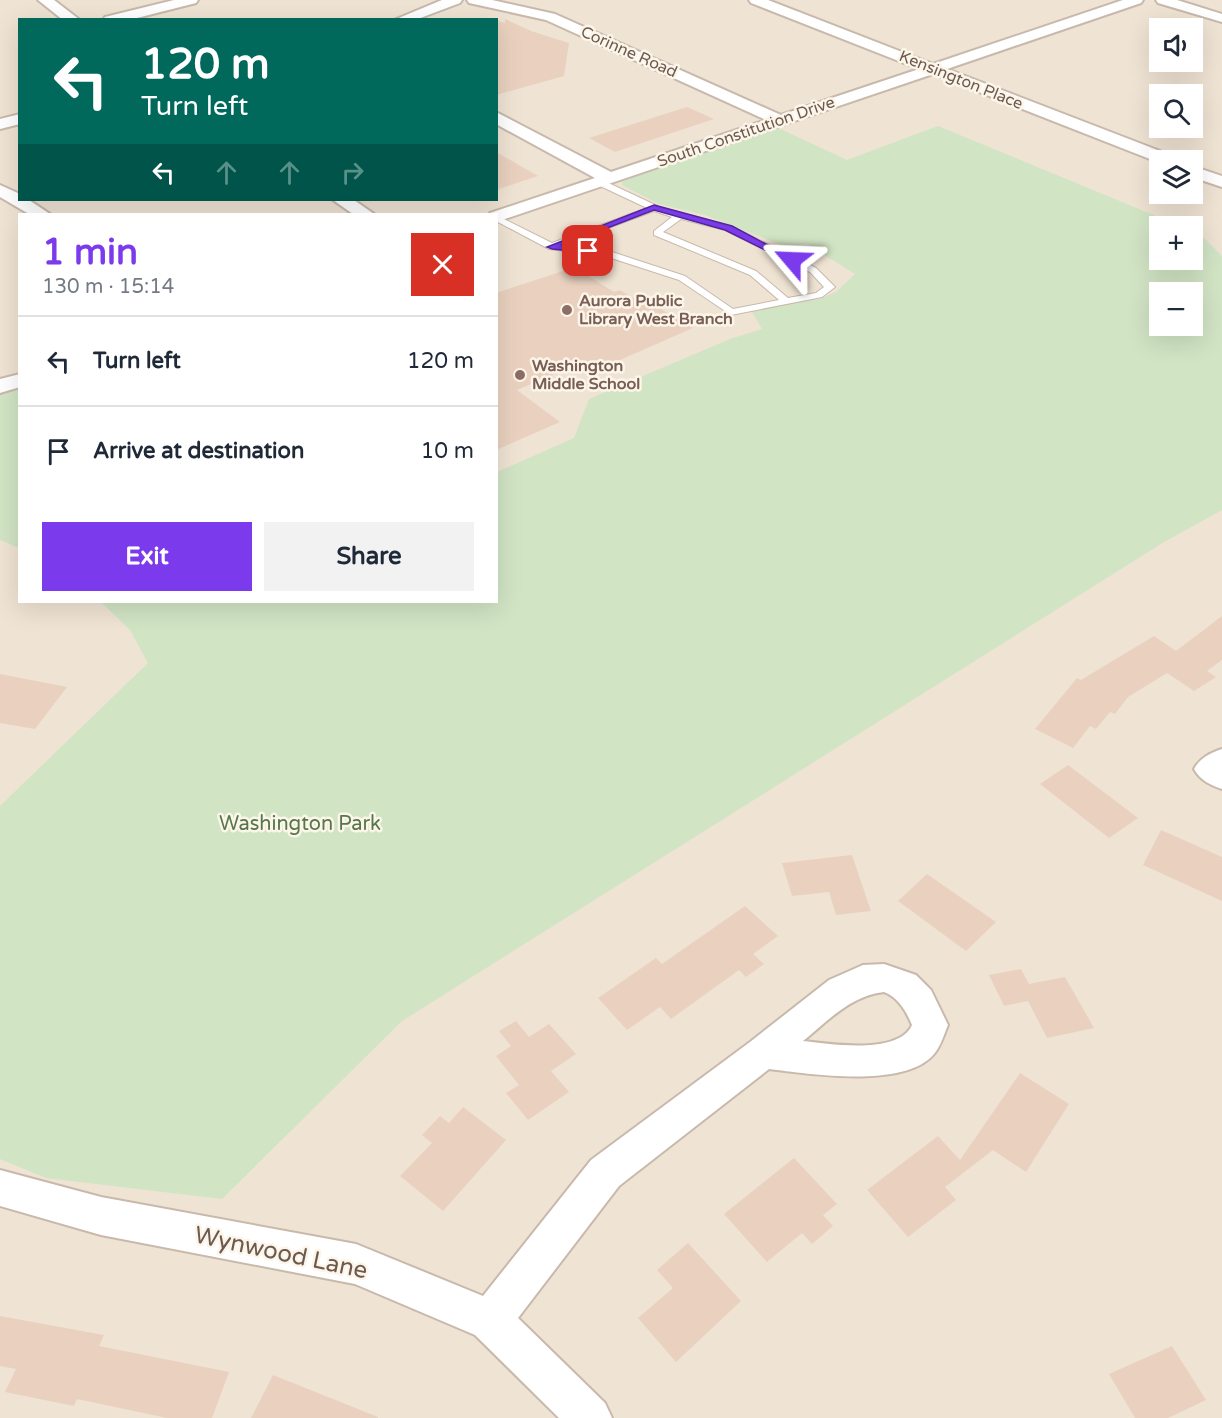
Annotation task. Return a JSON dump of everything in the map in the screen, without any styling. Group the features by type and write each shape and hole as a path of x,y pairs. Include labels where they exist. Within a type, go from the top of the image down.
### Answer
{"street":[{"path":"45,0 71,18"},
{"path":"118,18 191,0"},
{"path":"406,18 455,0"},
{"name":"Corinne Road","path":"474,0 550,17 779,120"},
{"name":"Kensington Place","path":"756,0 1149,153"},
{"name":"South Constitution Drive","path":"498,216 1136,0"},
{"path":"1163,0 1222,18"},
{"path":"498,118 604,180"},
{"path":"0,124 18,120"},
{"path":"1203,175 1222,182"},
{"path":"0,190 18,198"},
{"path":"22,201 40,213"},
{"path":"344,201 363,213"},
{"path":"0,386 18,381"},
{"path":"490,1320 512,1288 604,1173 763,1053"},
{"name":"Wynwood Lane","path":"0,1188 101,1216 356,1264 490,1320 590,1418"}],"lane":[{"path":"498,218 552,247 606,253 682,278 731,312 819,295 830,287 813,270 728,228 654,208 604,180"},
{"path":"552,247 654,208"},
{"path":"679,216 657,234 753,273 786,301"}],"shaded area":[{"path":"0,0 1222,0 1222,1418 0,1418"}],"green space":[{"name":"Washington Park","path":"774,126 847,160 938,126 1156,216 1149,216 1149,270 1203,270 1203,237 1222,256 1222,510 1164,542 402,1021 222,1199 46,1178 0,1159 0,806 148,663 130,630 102,603 498,603 498,472 574,438 589,399 730,339 762,329 751,310 819,299 836,292 855,274 807,244 784,246 705,215 659,204 622,185 623,178"},
{"path":"18,383 18,548 0,540 0,390"}],"building":[{"path":"505,19 531,31 569,43 564,76 498,94 498,21 505,23"},
{"path":"687,107 714,119 615,152 589,138"},
{"path":"498,153 538,176 498,189"},
{"path":"569,269 577,274 582,272 614,292 620,290 638,301 644,299 693,328 611,364 606,361 577,373 569,368 517,390 560,422 498,449 498,292"},
{"path":"1222,616 1222,660 1207,671 1216,677 1194,691 1167,673 1128,697 1115,714 1110,712 1096,729 1090,726 1073,748 1035,729 1077,678 1081,680 1154,636 1176,651"},
{"path":"0,674 67,687 35,729 0,723"},
{"path":"1068,765 1138,818 1109,838 1040,784"},
{"path":"1161,830 1222,857 1222,901 1143,865"},
{"path":"852,855 871,911 836,915 829,892 792,896 782,863"},
{"path":"927,874 996,922 966,951 898,901"},
{"path":"745,906 778,936 753,954 764,964 746,977 739,970 671,1019 660,1007 627,1030 598,998 656,958 662,964"},
{"path":"1021,969 1029,984 1065,977 1094,1028 1047,1038 1028,1001 1004,1006 989,975"},
{"path":"516,1021 529,1037 549,1024 576,1054 551,1071 569,1092 528,1120 506,1093 519,1085 496,1056 511,1046 499,1031"},
{"path":"1020,1073 1069,1104 1026,1172 993,1150 945,1187 956,1200 908,1237 867,1190 938,1136 960,1160"},
{"path":"463,1107 506,1140 443,1211 400,1176 432,1143 422,1135 440,1116 449,1123"},
{"path":"794,1158 837,1204 823,1215 833,1226 812,1244 802,1233 767,1262 724,1214"},
{"path":"688,1243 741,1301 676,1362 638,1318 673,1288 657,1270"},
{"path":"0,1316 104,1335 99,1346 229,1372 212,1418 167,1418 77,1399 74,1406 5,1392 16,1369 0,1366"},
{"path":"1172,1346 1206,1400 1168,1418 1135,1418 1109,1374"},
{"path":"273,1375 378,1417 378,1418 251,1418"}],"place":[{"name":"Aurora Public Library West Branch","path":"567,310"},
{"name":"Washington Middle School","path":"520,375"}],"route":[{"path":"588,251 552,247 654,208 728,228 792,260"}]}
